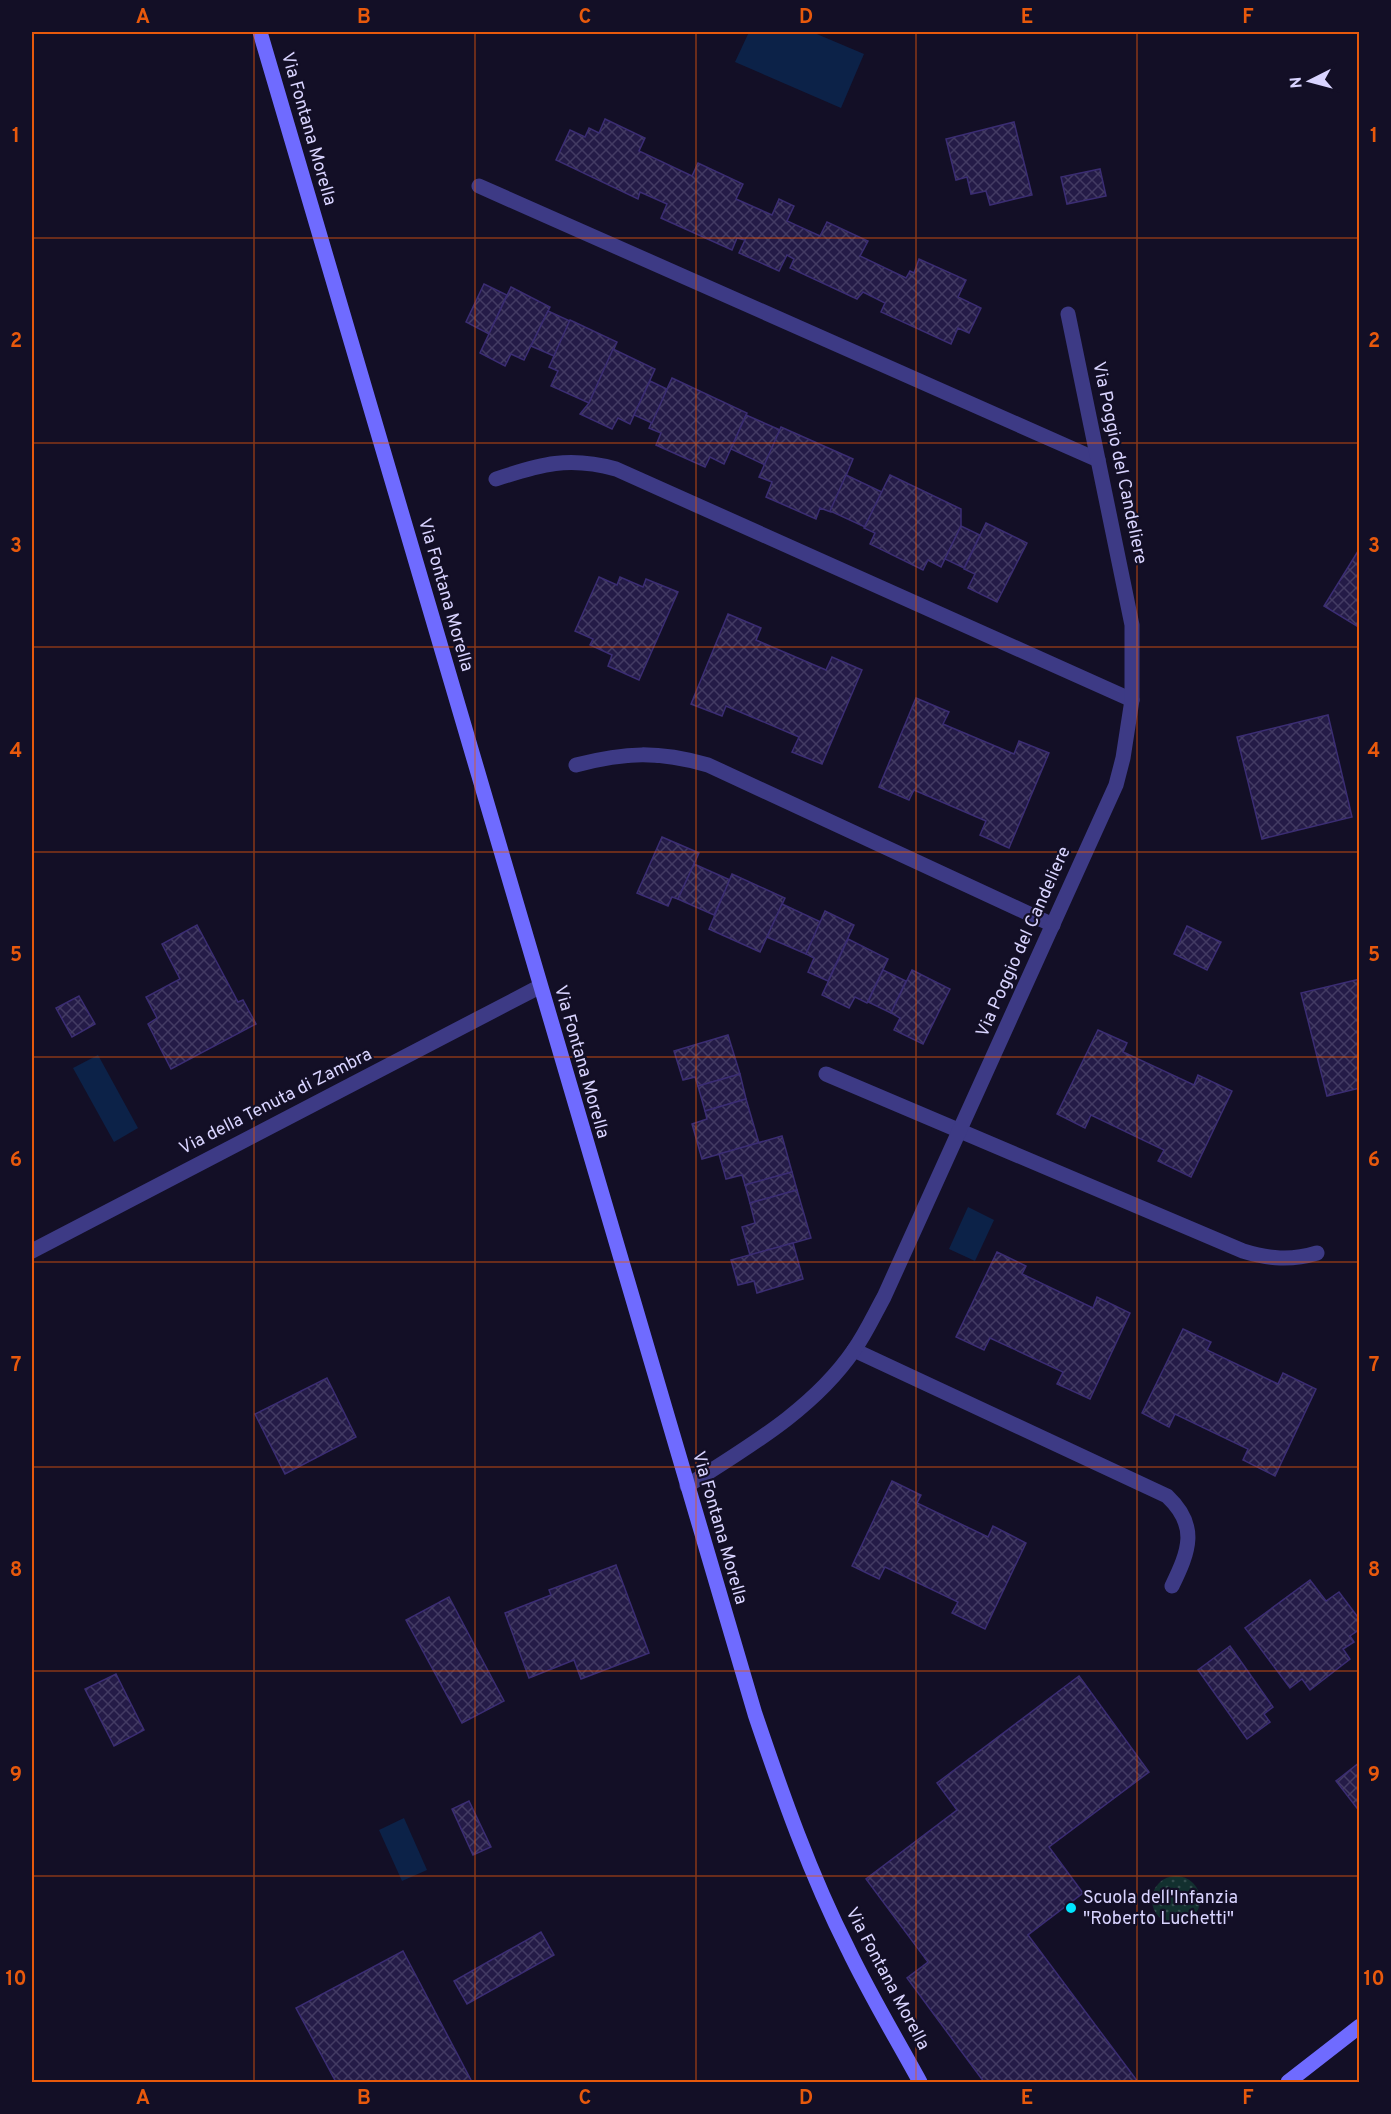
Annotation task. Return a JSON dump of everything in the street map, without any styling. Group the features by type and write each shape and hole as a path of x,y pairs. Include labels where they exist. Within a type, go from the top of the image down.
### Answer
{"street":[{"name":"Via Fontana Morella","path":"260,32 754,1714 793,1821 847,1949 920,2082"},
{"path":"478,186 1098,460"},
{"name":"Via Poggio del Candeliere","path":"687,1486 784,1420 821,1388 854,1350 884,1297 1116,785 1123,758 1132,700 1132,625 1068,314"},
{"path":"495,479 537,465 566,461 597,464 616,469 1132,700"},
{"path":"576,765 607,757 656,753 708,765 1053,925"},
{"name":"Via della Tenuta di Zambra","path":"32,1251 539,987"},
{"path":"825,1074 1243,1251 1271,1259 1304,1257 1317,1253"},
{"path":"854,1350 1167,1496 1178,1506 1186,1520 1188,1535 1187,1552 1172,1586"},
{"path":"1288,2082 1359,2026"}],"green space":[{"path":"1171,1876 1181,1876 1193,1883 1200,1895 1200,1905 1193,1917 1181,1924 1171,1924 1156,1913 1152,1905 1152,1895 1163,1880"}],"water":[{"path":"749,32 812,32 864,54 841,108 735,62"},
{"path":"98,1055 138,1128 114,1142 73,1068"},
{"path":"968,1207 994,1220 975,1261 949,1249"},
{"path":"404,1818 427,1870 402,1881 379,1830"}],"building":[{"path":"605,119 645,138 639,151 692,176 698,163 743,184 736,199 772,215 779,199 794,206 787,221 820,236 827,222 868,241 860,256 906,278 910,271 914,273 919,259 966,280 958,297 981,308 969,333 958,328 951,344 881,312 885,303 863,292 857,299 790,268 794,259 787,255 779,271 739,253 745,240 737,238 732,250 661,218 667,204 640,192 638,199 556,160 570,130 585,137 589,128 599,133"},
{"path":"1014,122 1032,195 990,205 986,191 971,194 967,177 956,180 946,139"},
{"path":"1100,169 1106,196 1067,204 1061,177"},
{"path":"484,284 507,295 489,334 466,322"},
{"path":"511,287 550,307 524,360 511,354 505,366 480,353"},
{"path":"548,311 570,321 554,356 531,346"},
{"path":"570,320 617,342 589,403 551,386 558,371 549,367"},
{"path":"613,349 655,369 630,424 618,418 612,429 580,414 589,403"},
{"path":"672,378 747,413 724,464 710,457 705,467 656,445 661,433 649,428"},
{"path":"650,381 667,389 652,423 634,415"},
{"path":"746,415 780,430 765,465 731,449"},
{"path":"781,427 853,459 831,512 820,508 816,519 766,497 772,482 759,477"},
{"path":"846,475 882,492 865,527 830,511"},
{"path":"890,475 961,509 961,526 941,567 928,560 923,570 870,544 875,533 864,528"},
{"path":"986,523 1027,543 997,602 968,588 975,574 964,569"},
{"path":"961,526 980,535 964,568 945,559"},
{"path":"1360,548 1360,628 1324,606"},
{"path":"599,577 617,585 620,577 643,587 646,579 678,592 639,680 608,666 612,655 590,645 593,639 575,631"},
{"path":"728,614 761,628 756,640 826,670 832,657 862,670 822,764 792,752 799,737 726,706 722,716 691,704"},
{"path":"916,698 949,712 943,724 1014,754 1019,741 1049,753 1009,848 980,835 986,821 914,790 909,800 879,787"},
{"path":"1328,715 1352,817 1262,839 1237,737"},
{"path":"662,837 699,853 678,899 672,897 668,906 637,893"},
{"path":"694,864 730,880 714,915 678,899"},
{"path":"732,874 785,898 760,952 709,929"},
{"path":"782,904 821,922 806,954 767,937"},
{"path":"825,911 854,925 828,981 808,972 814,958 806,954"},
{"path":"197,925 238,1002 243,1000 256,1024 171,1069 148,1024 157,1018 146,997 180,979 162,944"},
{"path":"1187,926 1221,942 1207,970 1174,954"},
{"path":"848,939 888,959 867,1003 855,997 849,1008 822,995"},
{"path":"883,970 906,981 891,1013 868,1002"},
{"path":"912,970 950,989 923,1044 894,1030 900,1018 891,1013"},
{"path":"1360,979 1360,1088 1327,1096 1301,993"},
{"path":"79,996 95,1024 72,1037 56,1008"},
{"path":"1098,1030 1127,1043 1123,1052 1194,1085 1198,1075 1232,1091 1191,1177 1158,1161 1164,1150 1091,1115 1085,1128 1057,1114"},
{"path":"728,1035 740,1074 698,1086 695,1077 683,1080 674,1051"},
{"path":"740,1074 746,1099 705,1111 698,1086"},
{"path":"746,1099 759,1143 702,1159 692,1124 707,1119 705,1111"},
{"path":"782,1136 792,1172 745,1185 742,1175 726,1179 719,1154"},
{"path":"792,1172 797,1190 750,1203 745,1185"},
{"path":"797,1190 811,1238 750,1255 742,1227 755,1223 750,1203"},
{"path":"793,1243 803,1279 757,1293 754,1281 738,1285 731,1260"},
{"path":"997,1252 1026,1266 1022,1274 1093,1308 1097,1297 1130,1313 1090,1399 1057,1384 1063,1372 990,1338 984,1350 956,1337"},
{"path":"1183,1329 1211,1342 1207,1350 1278,1384 1283,1373 1316,1389 1275,1476 1243,1460 1248,1449 1175,1414 1169,1427 1142,1413"},
{"path":"327,1378 356,1437 285,1474 255,1414"},
{"path":"892,1481 921,1495 917,1503 988,1537 993,1526 1026,1543 985,1629 952,1613 958,1602 885,1567 879,1579 852,1566"},
{"path":"616,1565 649,1653 581,1679 574,1660 529,1678 505,1613 551,1595 549,1590"},
{"path":"1310,1580 1326,1601 1339,1592 1360,1620 1360,1629 1350,1636 1354,1642 1343,1649 1350,1659 1310,1690 1302,1679 1290,1688 1245,1628"},
{"path":"449,1597 504,1701 462,1723 406,1620"},
{"path":"1230,1646 1273,1707 1264,1714 1270,1722 1247,1739 1198,1670"},
{"path":"116,1674 144,1730 114,1746 85,1689"},
{"path":"1079,1676 1149,1772 1049,1847 1083,1893 1028,1935 1138,2082 984,2082 907,1978 928,1962 866,1879 957,1810 937,1783"},
{"path":"1360,1762 1360,1812 1336,1781"},
{"path":"469,1801 491,1847 473,1855 452,1809"},
{"path":"541,1932 554,1955 467,2004 454,1981"},
{"path":"403,1951 472,2082 336,2082 296,2008"}],"place":[{"name":"Scuola dell'Infanzia \"Roberto Luchetti\"","path":"1071,1908"}]}
